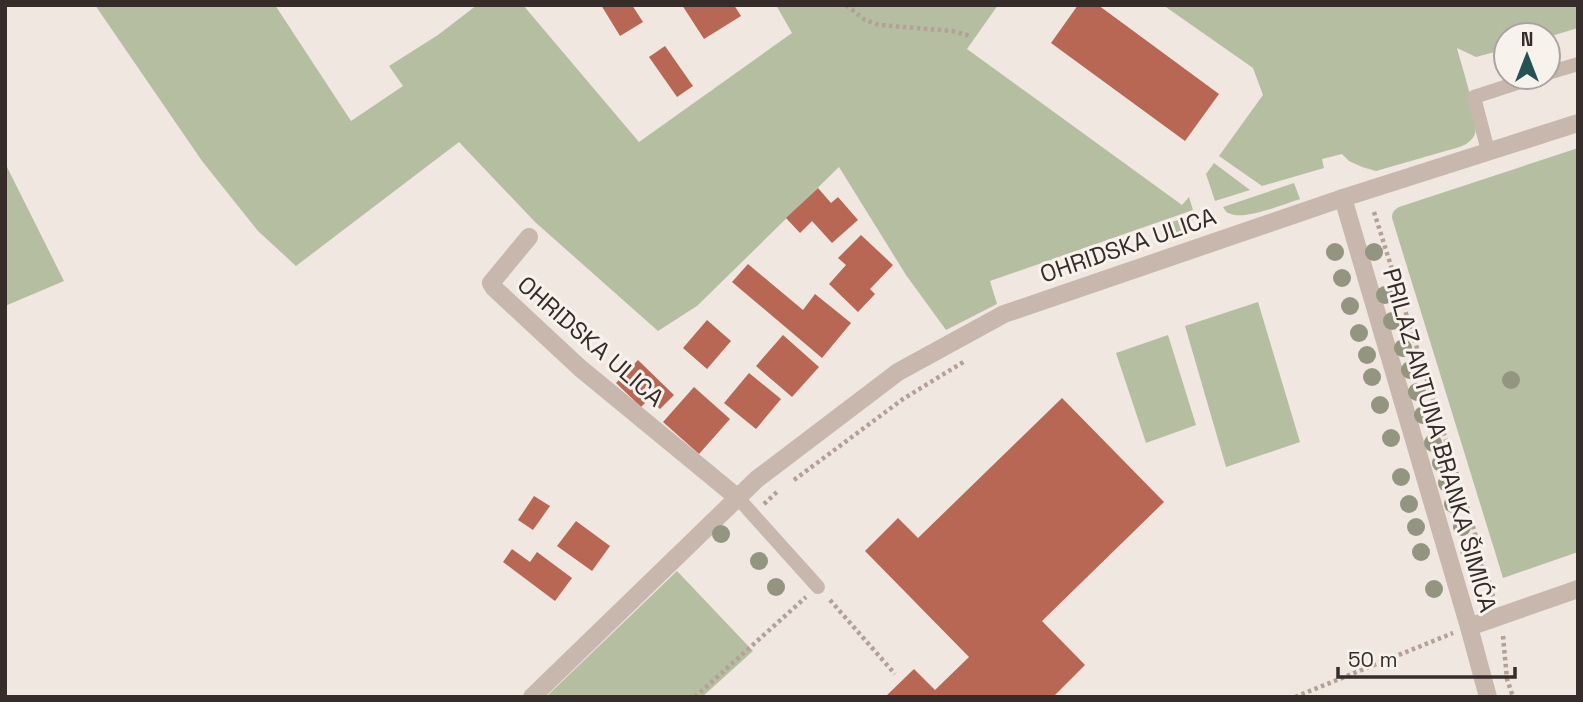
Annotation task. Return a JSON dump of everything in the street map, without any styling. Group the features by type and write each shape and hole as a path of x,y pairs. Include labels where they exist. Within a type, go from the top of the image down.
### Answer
{"street":[{"name":"OHRIDSKA ULICA","path":"532,697 757,479 898,372 1004,314 1343,198 1578,123"},
{"name":"PRILAZ ANTUNA BRANKA ŠIMIĆA","path":"1343,198 1488,697"},
{"name":"OHRIDSKA ULICA","path":"529,237 491,283 494,288 580,368 738,498"},
{"path":"1469,627 1578,589"}],"lane":[{"path":"1488,151 1475,97 1493,91"},
{"path":"738,498 818,587"}],"path":[{"path":"846,5 865,20 879,25 952,31 971,36"},
{"path":"1386,208 1374,212 1465,501 1504,638 1507,679 1513,697"},
{"path":"753,515 776,493 903,399 970,358"},
{"path":"695,697 818,587 895,674"},
{"path":"1295,697 1469,627"}],"green space":[{"path":"95,5 275,5 351,121 403,86 389,66 438,35 477,5 523,5 639,142 792,33 776,5 998,5 967,49 1182,205 1189,197 1193,210 990,281 997,304 946,330 906,275 839,167 697,306 658,331 535,222 459,142 296,266 258,231 202,161"},
{"path":"1163,5 1578,5 1578,28 1562,33 1562,21 1492,21 1492,53 1476,57 1457,48 1475,119 1474,136 1456,148 1376,171 1349,161 1342,154 1322,159 1324,168 1262,186 1219,156 1263,95 1253,68"},
{"path":"1578,148 1578,552 1503,578 1392,214 1399,207"},
{"path":"5,163 64,281 5,306"},
{"path":"1214,163 1250,190 1215,201 1206,174"},
{"path":"1294,183 1300,199 1275,208 1238,215 1228,213 1223,207"},
{"path":"1193,215 1190,226 1184,233 1166,242 1160,226"},
{"path":"1258,302 1300,442 1226,467 1185,326"},
{"path":"1168,335 1196,425 1146,443 1116,353"},
{"path":"677,571 753,651 702,697 546,697"}],"building":[{"path":"601,5 632,5 643,22 620,36"},
{"path":"682,5 734,5 741,16 704,39"},
{"path":"1078,5 1098,5 1219,94 1185,141 1051,43"},
{"path":"665,46 693,86 677,97 649,57"},
{"path":"818,188 831,203 838,197 858,220 832,243 812,221 800,233 786,218"},
{"path":"861,235 893,265 870,289 875,294 858,312 829,284 846,265 838,258"},
{"path":"748,264 803,310 815,294 851,323 822,358 732,282"},
{"path":"707,320 731,341 707,369 683,348"},
{"path":"783,335 819,367 792,397 756,366"},
{"path":"638,360 674,395 660,409 649,399 641,407 616,383"},
{"path":"749,373 781,399 756,429 724,403"},
{"path":"694,387 730,419 699,454 663,422"},
{"path":"1062,398 1164,502 1042,621 1085,665 1053,697 885,697 914,669 935,690 969,657 865,551 898,518 918,538"},
{"path":"534,496 550,506 533,530 518,520"},
{"path":"576,521 610,546 592,571 557,546"},
{"path":"512,549 530,562 537,552 572,578 555,601 503,562"}]}
